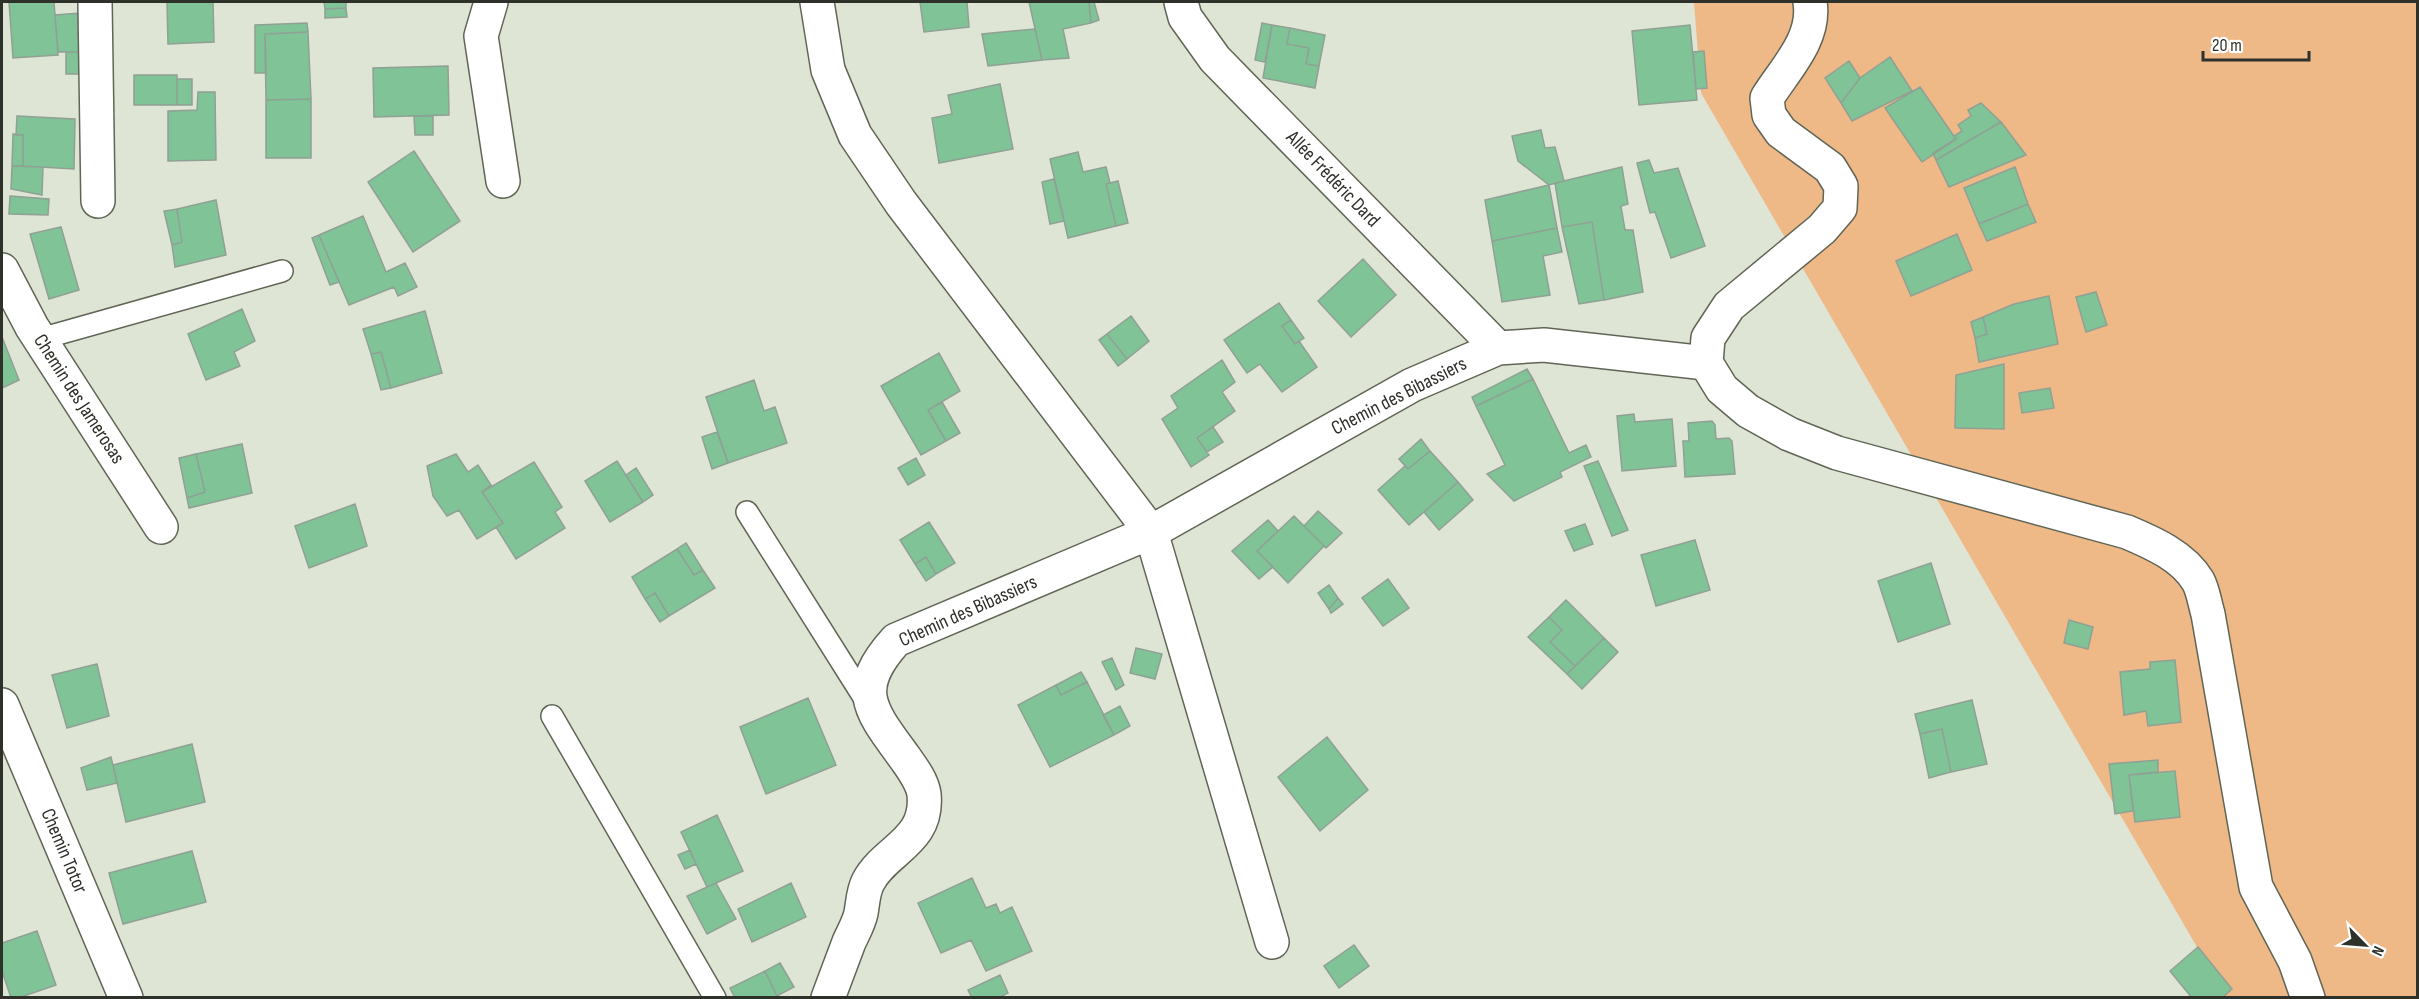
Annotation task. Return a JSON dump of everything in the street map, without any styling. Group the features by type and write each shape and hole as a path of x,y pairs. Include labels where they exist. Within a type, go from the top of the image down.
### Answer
{"street":[{"path":"95,2 98,201"},
{"path":"492,2 481,36 503,181"},
{"path":"817,2 828,70 855,135 901,203 1150,532 1272,942"},
{"name":"Allée Frédéric Dard","path":"1181,2 1185,16 1198,38 1215,59 1498,348"},
{"path":"1810,2 1809,29 1797,54 1767,98 1769,115 1781,132 1830,168 1841,186 1840,208 1822,229 1729,306 1708,338 1706,363 1722,389 1731,397 1748,411 1789,434 1837,453 2127,532 2157,544 2181,562 2198,582 2208,614 2256,887 2295,961 2308,998"},
{"name":"Chemin des Jamerosas","path":"2,270 40,339 160,527"},
{"name":"Chemin des Bibassiers","path":"828,998 861,914 862,897 868,881 878,868 913,835 923,815 924,792 915,772 879,722 870,699 869,679 880,657 896,640 1150,532 1412,385 1498,348 1544,345 1706,363"},
{"name":"Chemin Totor","path":"2,705 126,998"}],"lane":[{"path":"40,339 282,271"},
{"path":"747,512 879,722"},
{"path":"552,716 715,998"}],"shaded area":[{"path":"1694,2 2417,2 2417,997 2226,997 1701,93"}],"building":[{"path":"9,2 54,2 58,55 13,58"},
{"path":"167,2 213,2 214,42 168,44"},
{"path":"324,2 346,2 346,8 325,9"},
{"path":"920,2 967,2 969,27 924,32"},
{"path":"1029,2 1089,2 1091,23 1063,29 1069,58 1042,60"},
{"path":"1089,2 1094,2 1099,20 1091,23"},
{"path":"346,8 347,17 325,18 325,9"},
{"path":"80,13 83,52 58,52 55,15"},
{"path":"307,23 308,32 265,34 266,73 255,73 255,25"},
{"path":"1262,23 1272,25 1265,62 1255,60"},
{"path":"1272,25 1290,28 1287,44 1309,48 1306,64 1319,66 1315,88 1263,78"},
{"path":"1690,25 1697,100 1639,105 1632,31"},
{"path":"1290,28 1325,35 1319,66 1306,64 1309,48 1287,44"},
{"path":"1035,29 1042,60 988,66 982,34"},
{"path":"308,32 311,99 266,100 265,34"},
{"path":"1704,51 1707,88 1696,89 1693,52"},
{"path":"66,52 85,52 85,74 66,74"},
{"path":"1890,57 1912,91 1852,121 1841,103 1860,78"},
{"path":"1849,61 1860,78 1841,103 1825,78"},
{"path":"448,66 449,115 374,117 373,68"},
{"path":"134,75 177,75 177,105 134,105"},
{"path":"177,79 192,79 192,105 177,105"},
{"path":"1000,84 1013,149 939,163 932,118 952,114 948,95"},
{"path":"1920,87 1956,139 1922,162 1885,108"},
{"path":"198,92 215,92 216,160 168,161 168,111 197,110"},
{"path":"311,99 311,158 266,158 266,100"},
{"path":"1981,103 2001,122 1936,160 1933,153 1956,139 1954,136 1962,131 1958,125 1971,116 1968,110"},
{"path":"17,116 75,119 74,169 23,166 23,135 16,135"},
{"path":"414,116 433,116 433,135 415,135"},
{"path":"2001,122 2026,155 1949,187 1936,160"},
{"path":"1541,130 1545,148 1555,147 1564,181 1549,185 1518,161 1512,136"},
{"path":"13,134 23,135 23,166 12,166"},
{"path":"414,151 460,221 413,252 368,182"},
{"path":"1078,152 1083,172 1106,167 1110,183 1106,184 1116,226 1068,238 1050,159"},
{"path":"1649,160 1654,173 1678,168 1705,246 1671,258 1655,212 1650,213 1637,163"},
{"path":"12,166 43,167 42,195 11,189"},
{"path":"1622,167 1628,204 1621,206 1625,230 1633,230 1643,292 1604,300 1592,222 1562,227 1555,183"},
{"path":"2015,167 2028,204 1979,224 1964,188"},
{"path":"1054,179 1064,221 1050,224 1042,182"},
{"path":"1118,181 1128,223 1116,226 1106,184"},
{"path":"1549,185 1557,228 1492,241 1485,200"},
{"path":"10,196 49,199 48,215 9,214"},
{"path":"216,200 226,255 175,267 172,245 182,242 177,209"},
{"path":"2028,204 2036,222 1987,241 1979,224"},
{"path":"177,209 182,242 172,245 164,211"},
{"path":"363,216 386,272 405,263 417,287 398,296 394,287 349,305 319,235"},
{"path":"1592,222 1604,300 1579,304 1562,227"},
{"path":"61,227 79,290 49,299 30,234"},
{"path":"1557,228 1562,252 1543,256 1550,295 1502,302 1492,241"},
{"path":"1957,234 1972,270 1911,296 1896,261"},
{"path":"319,235 339,282 330,285 312,238"},
{"path":"1363,259 1396,295 1351,337 1318,301"},
{"path":"2096,292 2107,325 2086,332 2076,297"},
{"path":"2049,296 2058,344 1979,362 1975,338 1987,334 1983,317 2014,304"},
{"path":"1279,303 1291,320 1282,326 1295,344 1299,341 1317,367 1282,392 1260,364 1247,373 1224,340"},
{"path":"242,309 255,341 234,352 240,366 206,380 188,334"},
{"path":"425,311 442,373 391,388 381,352 371,354 363,329"},
{"path":"1131,316 1149,341 1127,359 1107,334"},
{"path":"1983,317 1987,334 1975,338 1971,322"},
{"path":"1291,320 1304,338 1295,344 1282,326"},
{"path":"1107,334 1127,359 1118,366 1099,340"},
{"path":"2,337 19,380 2,388"},
{"path":"381,352 391,388 381,390 371,354"},
{"path":"939,353 960,391 928,410 946,441 921,455 881,386"},
{"path":"1222,360 1235,382 1222,392 1235,411 1197,438 1209,455 1191,467 1162,419 1178,408 1171,396"},
{"path":"2004,364 2004,429 1955,428 1956,375"},
{"path":"1527,369 1533,379 1476,406 1472,397"},
{"path":"1533,379 1569,453 1586,445 1591,457 1560,472 1562,477 1514,501 1487,474 1505,465 1476,406"},
{"path":"754,380 764,411 775,407 787,443 728,463 706,397"},
{"path":"2050,388 2054,408 2022,413 2019,393"},
{"path":"942,402 960,433 946,441 928,410"},
{"path":"1634,414 1635,422 1672,419 1676,466 1622,471 1617,416"},
{"path":"1712,421 1715,425 1716,439 1729,438 1732,441 1735,474 1685,477 1683,441 1689,441 1688,423"},
{"path":"1213,427 1223,442 1207,452 1197,438"},
{"path":"717,432 728,463 712,469 702,437"},
{"path":"1421,439 1430,451 1408,469 1399,459"},
{"path":"242,444 252,493 189,508 187,498 205,492 196,454"},
{"path":"1430,451 1458,482 1409,525 1378,490 1405,466 1408,469"},
{"path":"196,454 205,492 187,498 179,458"},
{"path":"456,454 468,472 478,465 491,485 482,492 503,523 477,539 459,510 447,516 433,496 427,466"},
{"path":"916,458 925,475 908,485 898,468"},
{"path":"617,461 643,502 610,522 585,481"},
{"path":"1598,461 1628,530 1612,536 1584,466"},
{"path":"534,462 562,507 555,512 565,528 516,559 496,527 503,523 482,492"},
{"path":"636,468 653,495 643,502 626,475"},
{"path":"1458,482 1473,500 1439,530 1424,512"},
{"path":"355,504 367,546 309,568 295,526"},
{"path":"1318,511 1342,533 1326,548 1304,526"},
{"path":"1294,516 1324,546 1288,583 1257,551"},
{"path":"1268,520 1278,531 1257,551 1273,567 1259,579 1232,551"},
{"path":"929,522 955,563 936,574 926,557 915,564 900,540"},
{"path":"1585,524 1593,544 1574,551 1565,531"},
{"path":"1695,540 1710,590 1656,606 1641,555"},
{"path":"686,543 703,570 694,575 677,549"},
{"path":"677,549 694,575 703,570 715,588 669,616 655,593 645,599 632,577"},
{"path":"926,557 936,574 926,581 915,564"},
{"path":"1931,563 1950,624 1898,642 1878,581"},
{"path":"1388,579 1409,608 1383,626 1362,598"},
{"path":"1329,585 1338,598 1329,609 1318,593"},
{"path":"655,593 669,616 660,622 645,599"},
{"path":"1338,598 1343,604 1331,613 1329,609"},
{"path":"1566,600 1604,638 1575,666 1550,642 1562,630 1549,617"},
{"path":"1549,617 1562,630 1550,642 1575,666 1567,674 1528,637"},
{"path":"2069,620 2093,627 2088,649 2064,643"},
{"path":"1604,638 1618,652 1582,689 1567,674"},
{"path":"1136,648 1162,654 1155,679 1130,673"},
{"path":"1112,658 1124,685 1116,690 1102,662"},
{"path":"2175,660 2181,722 2148,726 2146,711 2124,715 2120,672 2150,669 2150,662"},
{"path":"97,664 109,716 67,728 52,675"},
{"path":"1081,672 1087,682 1061,695 1056,685"},
{"path":"1087,682 1114,735 1050,767 1018,705 1056,685 1061,695"},
{"path":"808,698 836,765 766,794 740,727"},
{"path":"1972,700 1987,764 1951,772 1942,729 1920,734 1915,714"},
{"path":"1120,706 1130,726 1114,735 1103,715"},
{"path":"1942,729 1951,772 1929,778 1920,734"},
{"path":"1327,737 1368,790 1320,831 1278,777"},
{"path":"192,744 205,802 126,822 113,765"},
{"path":"111,757 117,783 87,790 81,768"},
{"path":"2158,760 2158,772 2129,775 2133,811 2115,814 2109,764"},
{"path":"2175,771 2180,817 2135,822 2129,775"},
{"path":"717,815 743,871 707,887 681,832"},
{"path":"690,850 696,864 685,869 678,855"},
{"path":"192,851 206,902 123,924 109,873"},
{"path":"972,878 986,908 996,904 1000,913 1012,907 1032,951 986,971 971,940 941,953 918,903"},
{"path":"716,883 736,919 707,934 687,896"},
{"path":"791,883 806,917 752,942 738,909"},
{"path":"37,931 56,985 18,998 11,998 2,971 2,943"},
{"path":"1354,945 1369,966 1339,988 1324,966"},
{"path":"2198,947 2232,989 2222,998 2192,998 2170,971"},
{"path":"780,963 794,987 777,996 765,971"},
{"path":"765,971 778,998 735,998 730,988"},
{"path":"1000,975 1008,993 998,998 972,998 968,990"}]}
